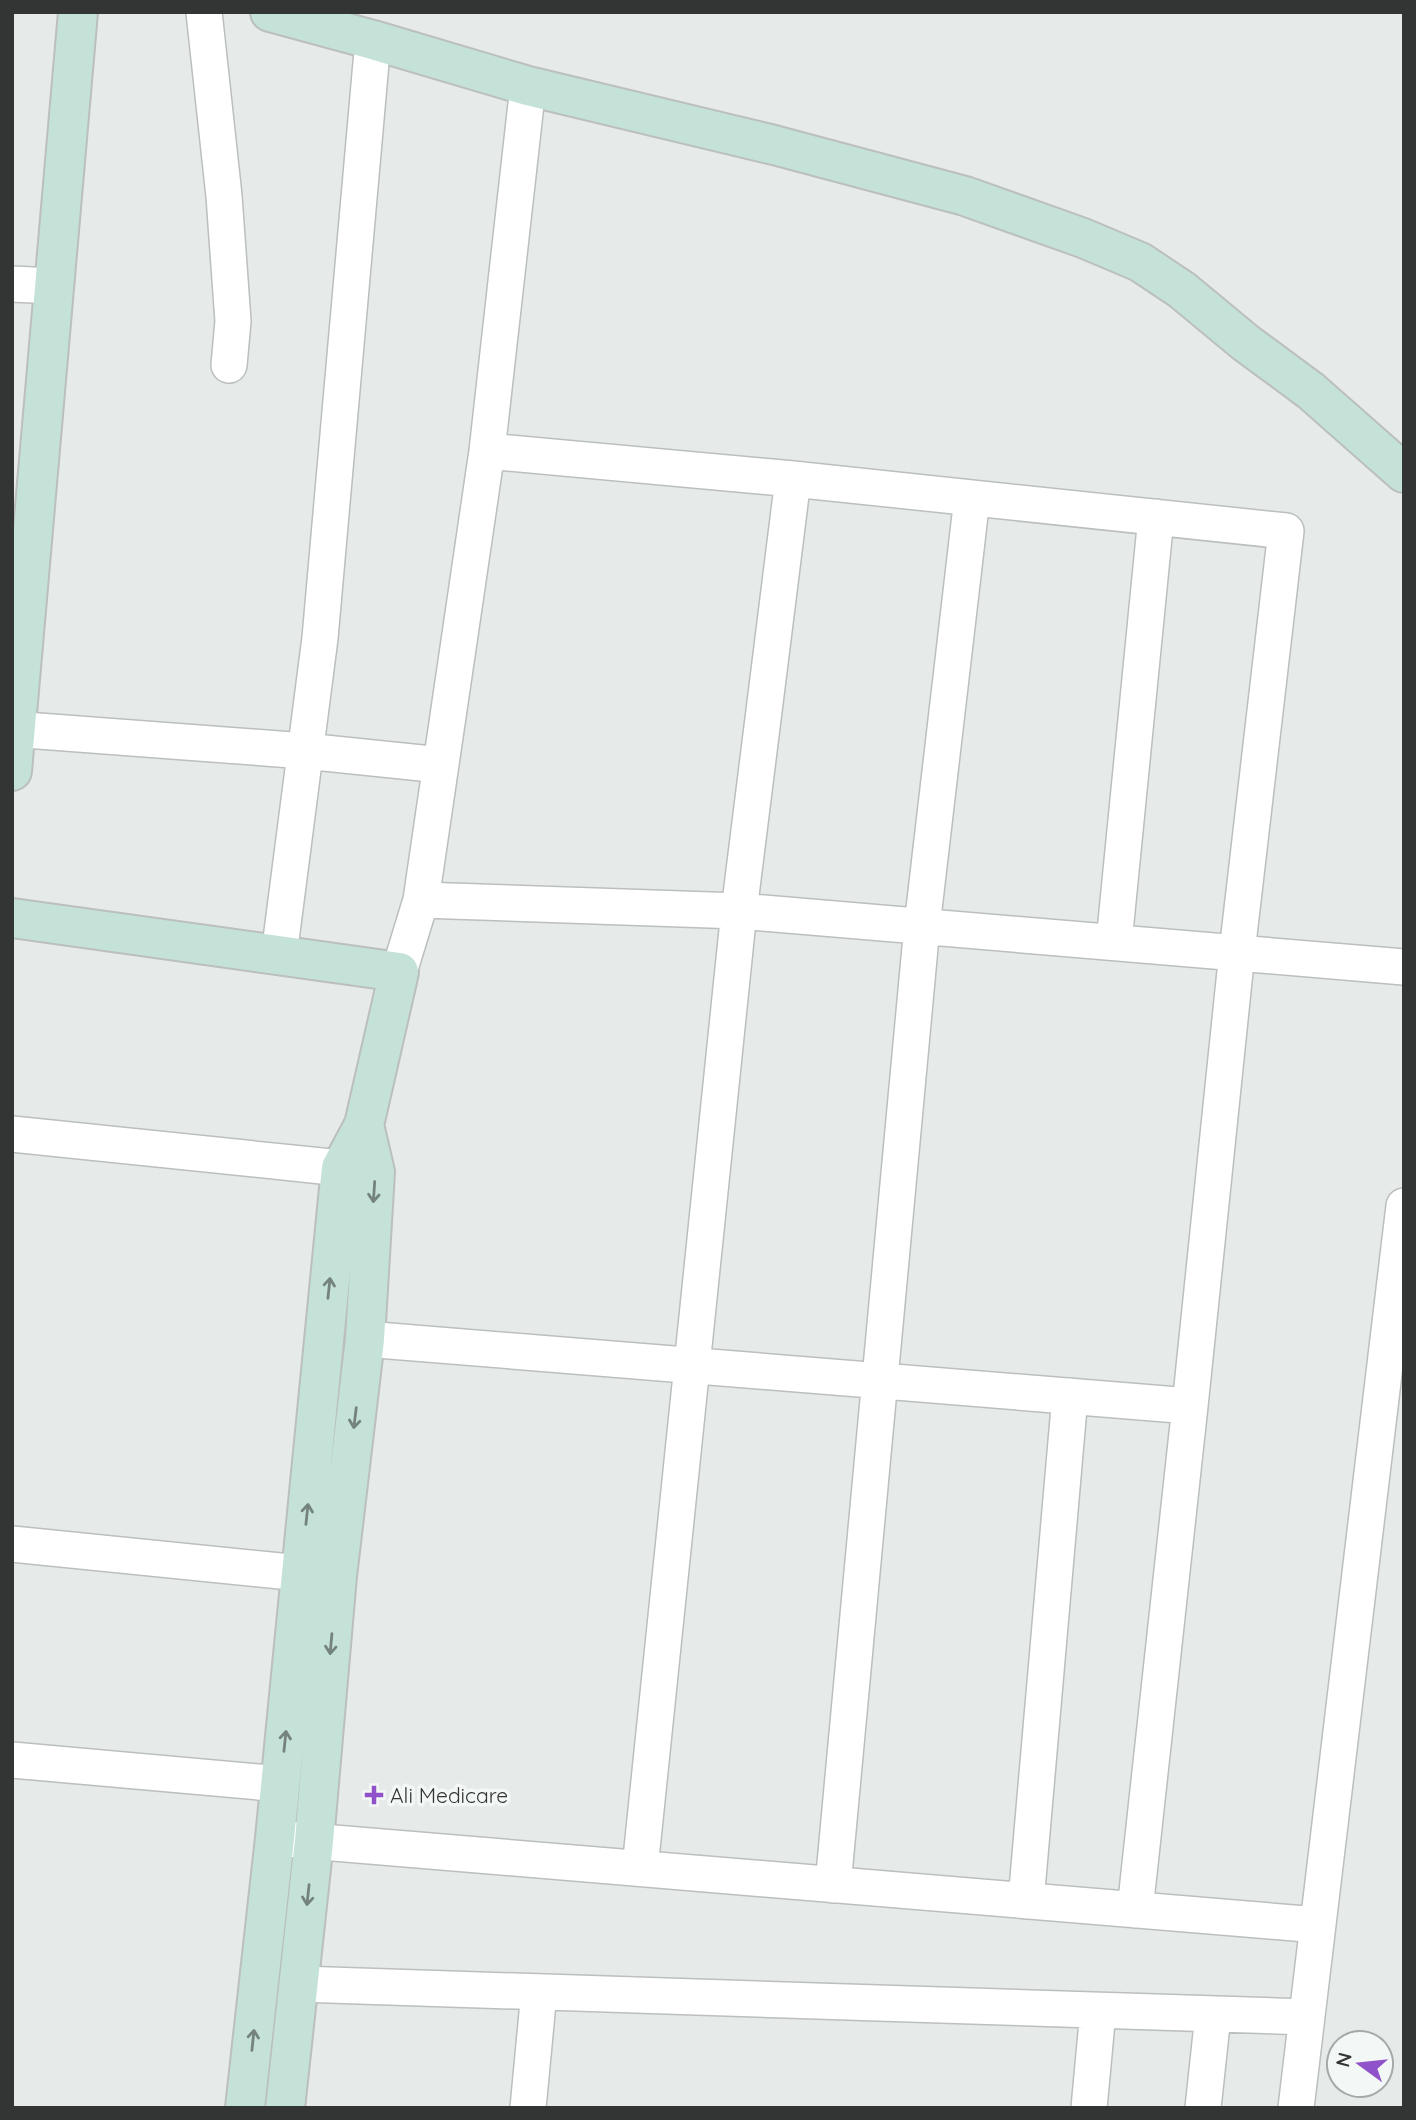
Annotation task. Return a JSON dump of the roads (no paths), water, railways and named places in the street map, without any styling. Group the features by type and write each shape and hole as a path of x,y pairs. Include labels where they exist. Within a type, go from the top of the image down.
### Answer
{"main road":[{"path":"12,771 78,12"},
{"path":"270,12 527,86 774,145 965,196 1083,238 1140,262 1182,290 1246,343 1311,391 1404,473"},
{"path":"12,918 400,972 364,1125 341,1168 319,1574 314,1841 285,2108"},
{"path":"245,2108 281,1784 365,1339 375,1172 364,1125"}],"street":[{"path":"204,12 224,196 233,321 229,365"},
{"path":"279,956 320,638 373,40"},
{"path":"400,972 421,900 441,765 486,451 527,86"},
{"path":"12,284 54,286"},
{"path":"486,451 793,479 1286,531 1237,953 1135,1910"},
{"path":"640,1868 740,911 793,479"},
{"path":"833,1885 922,926 972,498"},
{"path":"1114,942 1156,517"},
{"path":"14,729 305,751 441,765"},
{"path":"421,900 740,911 1404,967"},
{"path":"12,1133 341,1168"},
{"path":"1296,2108 1404,1206"},
{"path":"365,1339 1190,1406"},
{"path":"1027,1900 1070,1396"},
{"path":"12,1544 319,1574"},
{"path":"12,1760 281,1784"},
{"path":"275,1838 1318,1924"},
{"path":"299,1984 1307,2017"},
{"path":"528,2108 539,1992"},
{"path":"1089,2108 1098,2011"},
{"path":"1203,2108 1213,2015"}],"place":[{"name":"Ali Medicare","path":"374,1795"}]}
